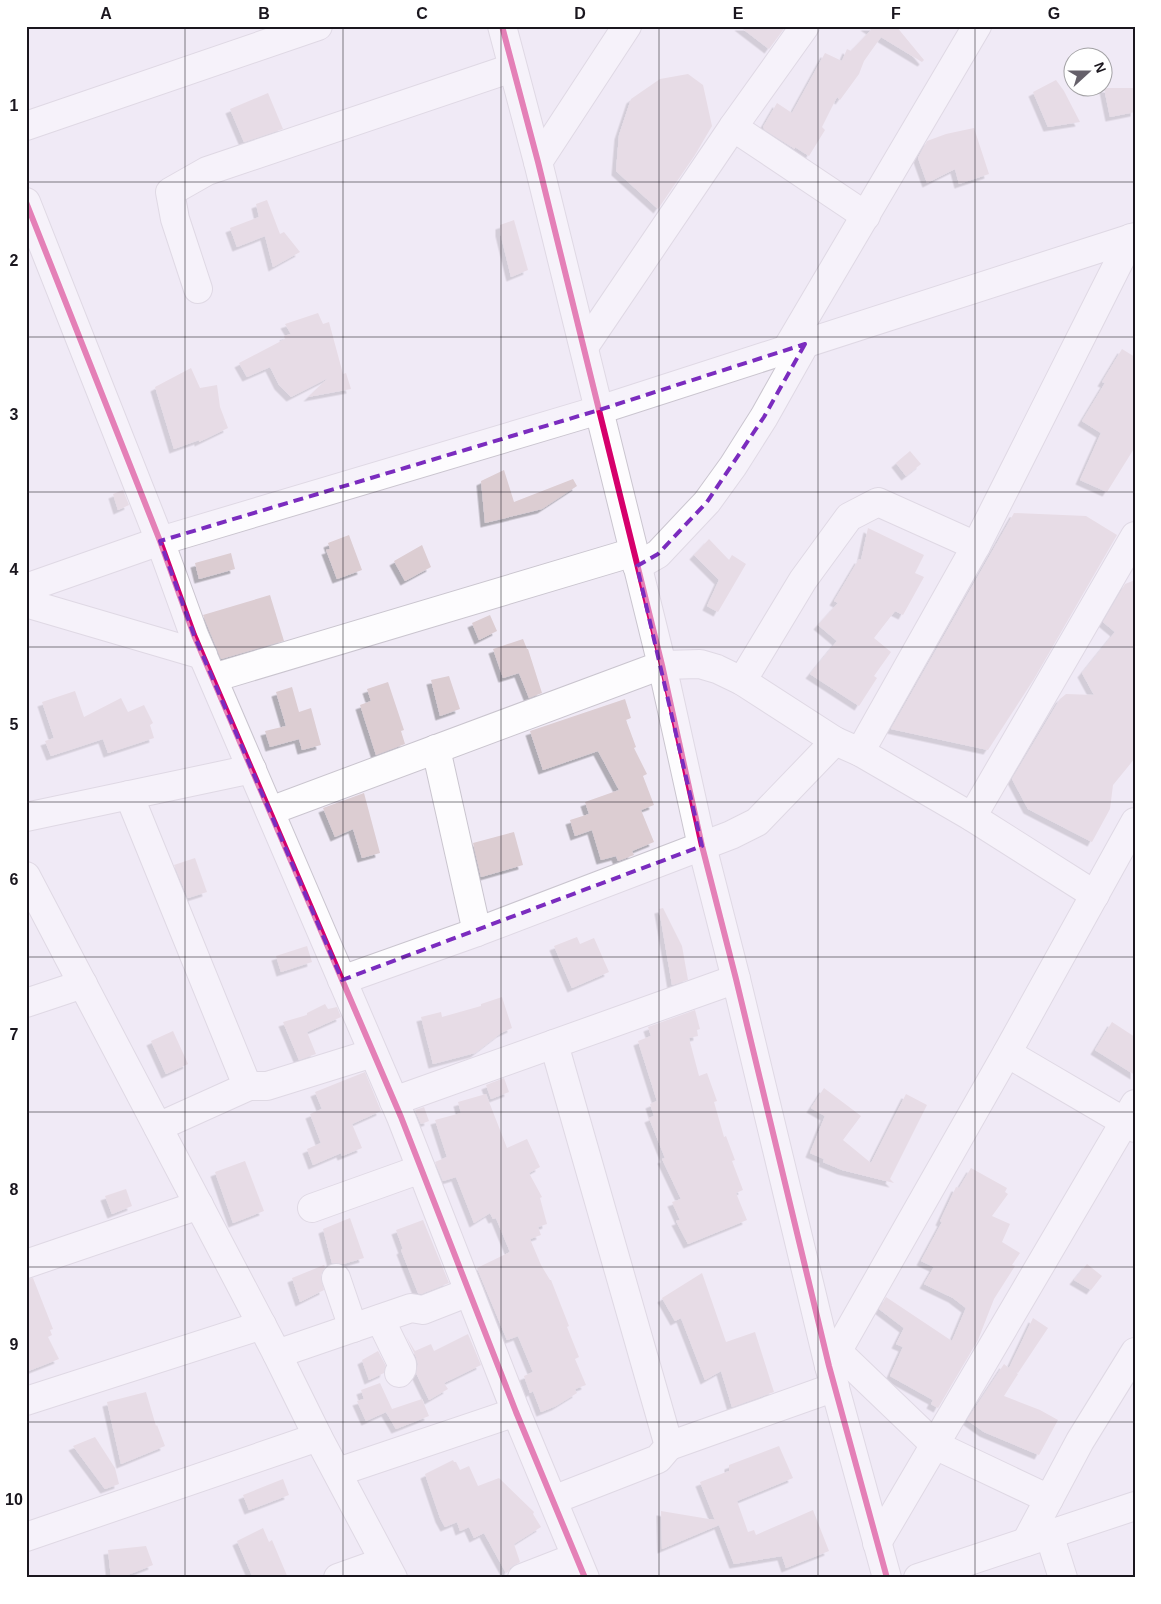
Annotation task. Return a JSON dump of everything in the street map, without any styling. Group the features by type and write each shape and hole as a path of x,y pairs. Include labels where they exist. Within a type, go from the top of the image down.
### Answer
{"street":[{"path":"26,126 318,26"},
{"path":"502,26 600,410 662,665 702,846 887,1578"},
{"path":"538,162 627,26"},
{"path":"584,347 733,126 805,26"},
{"path":"26,603 208,666 658,554 707,502 733,466 764,417 796,347 866,216 977,26"},
{"path":"198,289 175,219 170,192 208,171 512,68"},
{"path":"733,126 866,216"},
{"path":"26,202 208,666 394,1100 516,1412 581,1567 522,1578"},
{"path":"26,588 160,541 600,410 1133,238"},
{"path":"860,752 976,546 1133,238"},
{"path":"742,681 803,580 849,517 878,502 976,546"},
{"path":"972,817 1135,536"},
{"path":"270,811 662,665 700,664 742,681 835,741 860,752 972,817 1095,895"},
{"path":"342,980 477,932 731,835 757,822 835,741"},
{"path":"436,749 477,932"},
{"path":"26,817 252,769"},
{"path":"129,795 244,1078 249,1086"},
{"path":"552,1500 658,1459 669,1446 834,1368 1135,823"},
{"path":"26,876 199,1204 277,1354 318,1438 338,1472 388,1570 338,1578"},
{"path":"394,1100 736,979"},
{"path":"26,1003 83,984"},
{"path":"554,1044 669,1446"},
{"path":"158,1127 249,1086 267,1086 374,1053"},
{"path":"877,1543 1131,1118 1007,1054"},
{"path":"312,1208 421,1169"},
{"path":"26,1264 199,1204"},
{"path":"336,1278 353,1328"},
{"path":"277,1354 411,1308 423,1310 470,1292"},
{"path":"380,1318 402,1364 400,1373"},
{"path":"26,1401 262,1325"},
{"path":"1063,1578 1038,1538 1049,1499 1080,1441 1135,1352"},
{"path":"834,1368 935,1445 1049,1499"},
{"path":"338,1472 516,1412"},
{"path":"26,1537 318,1438"},
{"path":"918,1578 1135,1506"}],"highlighted area":[{"path":"805,344 764,417 707,502 658,554 637,566 702,846 342,980 194,635 160,541 599,410"}],"building":[{"path":"739,26 786,26 769,49"},
{"path":"865,26 896,26 924,60 922,62 881,37 864,61 859,74 840,100 837,97 822,127 825,130 809,156 765,130 763,127 777,103 792,113 825,53 842,61 847,49 851,51 871,30"},
{"path":"688,74 703,85 712,126 695,155 658,209 616,171 619,135 631,99 660,79"},
{"path":"1056,80 1064,91 1064,98 1068,98 1080,122 1048,127 1033,92"},
{"path":"1114,88 1135,88 1135,112 1110,117 1106,98 1114,98"},
{"path":"268,93 283,129 244,142 230,109"},
{"path":"974,128 989,174 959,184 955,169 927,183 918,158 927,141 946,134"},
{"path":"267,200 280,234 284,232 300,252 273,267 265,236 237,247 230,228 259,217 256,204"},
{"path":"514,220 528,270 511,277 500,225"},
{"path":"318,313 323,324 329,322 343,374 346,373 351,389 308,397 328,378 291,397 279,385 270,367 247,377 239,363 285,339 284,336 291,334 285,324"},
{"path":"1122,349 1135,357 1135,447 1107,492 1080,480 1101,433 1082,421 1105,383 1102,382"},
{"path":"191,368 200,388 217,385 220,407 228,428 199,442 199,440 174,449 155,387"},
{"path":"910,451 921,464 906,476 896,463"},
{"path":"504,470 514,502 573,479 577,486 542,509 485,523 481,481"},
{"path":"123,490 129,505 118,510 113,494"},
{"path":"1014,513 1086,516 1117,535 1034,679 988,750 891,729"},
{"path":"868,528 924,555 915,573 924,577 903,615 895,611 874,638 891,652 874,676 877,678 859,706 810,674 837,641 818,625 838,603 834,601 859,559 861,560"},
{"path":"349,535 362,570 337,579 326,550 330,549 328,543"},
{"path":"709,539 729,560 732,555 746,564 718,612 707,606 719,580 694,555"},
{"path":"422,545 431,567 405,581 394,561"},
{"path":"231,553 235,569 199,579 195,563"},
{"path":"1135,580 1135,758 1113,785 1110,809 1092,842 1028,809 1012,779 1060,699 1066,694 1094,695 1082,673 1115,632 1103,622 1125,584"},
{"path":"270,595 284,641 221,659 203,615"},
{"path":"490,615 497,631 479,640 472,623"},
{"path":"523,639 542,693 529,698 519,673 503,678 493,649"},
{"path":"449,676 460,709 440,716 431,680"},
{"path":"388,682 404,730 401,731 405,744 376,755 360,705 371,701 367,689"},
{"path":"292,687 299,712 311,708 321,745 302,750 299,739 270,747 265,731 286,726 276,692"},
{"path":"75,691 84,717 121,698 128,712 144,705 153,723 150,725 154,738 108,753 103,739 51,756 45,741 54,738 42,702"},
{"path":"625,699 631,718 626,720 636,747 634,748 647,774 643,776 654,805 641,810 654,842 632,851 634,855 618,861 616,856 601,860 592,830 575,836 570,820 589,814 585,802 619,790 598,751 543,770 530,731"},
{"path":"364,793 380,853 362,858 353,829 335,837 323,808"},
{"path":"514,832 523,865 481,877 473,843"},
{"path":"195,858 207,892 188,898 174,865"},
{"path":"663,908 682,946 688,980 672,985 659,909"},
{"path":"577,937 580,944 594,938 609,972 572,988 554,946"},
{"path":"307,946 312,962 281,972 276,956"},
{"path":"502,997 512,1028 501,1033 475,1053 433,1064 421,1017 441,1012 442,1017 481,1006 481,1004"},
{"path":"325,1004 328,1009 337,1007 341,1017 307,1032 316,1054 299,1060 283,1022 307,1015 307,1013"},
{"path":"695,1010 700,1029 697,1030 698,1036 689,1038 699,1076 707,1073 717,1101 714,1102 724,1137 726,1136 735,1160 732,1161 743,1190 736,1193 747,1220 688,1244 676,1221 680,1220 672,1202 681,1199 662,1159 665,1158 649,1118 654,1116 650,1104 657,1101 638,1041 651,1036 648,1027"},
{"path":"1112,1022 1135,1037 1135,1075 1095,1050"},
{"path":"173,1031 188,1064 166,1074 151,1041"},
{"path":"365,1072 381,1111 352,1124 362,1148 342,1156 341,1153 313,1165 307,1149 321,1143 310,1114 322,1109 315,1092"},
{"path":"504,1078 509,1092 491,1099 486,1085"},
{"path":"824,1088 861,1116 843,1140 871,1163 906,1094 927,1105 890,1179 894,1183 842,1170 823,1162 824,1159 810,1153 825,1116 811,1108"},
{"path":"486,1094 507,1148 527,1139 540,1167 529,1173 542,1197 540,1198 547,1224 538,1227 541,1235 530,1239 541,1265 551,1280 569,1326 567,1327 579,1357 575,1359 586,1385 575,1389 577,1393 556,1406 541,1412 533,1391 530,1393 524,1376 533,1372 518,1336 507,1340 477,1268 510,1252 496,1218 493,1219 490,1213 474,1223 456,1177 443,1181 435,1162 447,1157 435,1120 461,1113 458,1102"},
{"path":"424,1107 429,1121 421,1124 415,1110"},
{"path":"245,1161 264,1211 233,1223 215,1172"},
{"path":"971,1168 1007,1188 1005,1192 1008,1194 992,1216 1010,1224 1002,1242 1020,1253 1012,1265 1015,1266 994,1299 978,1340 938,1408 931,1404 933,1400 890,1376 903,1347 896,1344 904,1328 879,1309 886,1297 952,1341 966,1308 953,1298 924,1284 934,1267 921,1261 942,1222 940,1221 956,1187 959,1188"},
{"path":"126,1189 132,1206 112,1214 105,1196"},
{"path":"350,1218 364,1258 343,1264 332,1263 323,1229"},
{"path":"423,1220 449,1283 421,1294 418,1293 401,1250 403,1249 396,1230"},
{"path":"1087,1264 1102,1276 1091,1290 1074,1280"},
{"path":"324,1265 325,1267 321,1275 324,1290 300,1302 292,1278"},
{"path":"702,1273 726,1342 755,1332 774,1392 732,1407 721,1371 705,1380 681,1318 675,1321 662,1298"},
{"path":"33,1278 53,1329 50,1330 52,1335 48,1337 59,1359 26,1372 26,1279"},
{"path":"1033,1318 1048,1328 1018,1373 1014,1371 1018,1374 1004,1396 1040,1410 1058,1420 1039,1455 984,1432 967,1420 1004,1364 1009,1368"},
{"path":"468,1334 481,1365 444,1383 448,1389 429,1400 416,1373 418,1364 406,1336 415,1351 431,1344 434,1351"},
{"path":"378,1351 386,1366 384,1373 369,1380 362,1360"},
{"path":"380,1383 392,1409 422,1399 429,1416 396,1429 386,1412 366,1421 357,1401 364,1399 361,1390"},
{"path":"146,1392 156,1426 165,1446 121,1464 107,1402"},
{"path":"95,1437 115,1468 119,1484 105,1489 73,1446"},
{"path":"779,1446 793,1478 737,1501 748,1532 754,1530 756,1535 813,1510 829,1551 786,1568 782,1556 734,1564 719,1525 662,1549 661,1511 715,1520 700,1482 729,1471 729,1465"},
{"path":"453,1460 460,1470 469,1466 478,1486 499,1478 534,1512 533,1514 541,1527 514,1544 520,1562 506,1573 484,1533 474,1538 469,1527 460,1531 457,1522 445,1527 440,1518 425,1474"},
{"path":"283,1479 289,1495 249,1510 243,1495"},
{"path":"263,1528 269,1542 272,1540 288,1578 253,1578 237,1541"},
{"path":"146,1546 153,1565 120,1578 111,1578 108,1550"}],"cycle path":[{"path":"502,26 538,162 662,665 702,846 829,1366 887,1578"},
{"path":"26,202 160,541 194,635 401,1117 516,1412 585,1578"}]}
